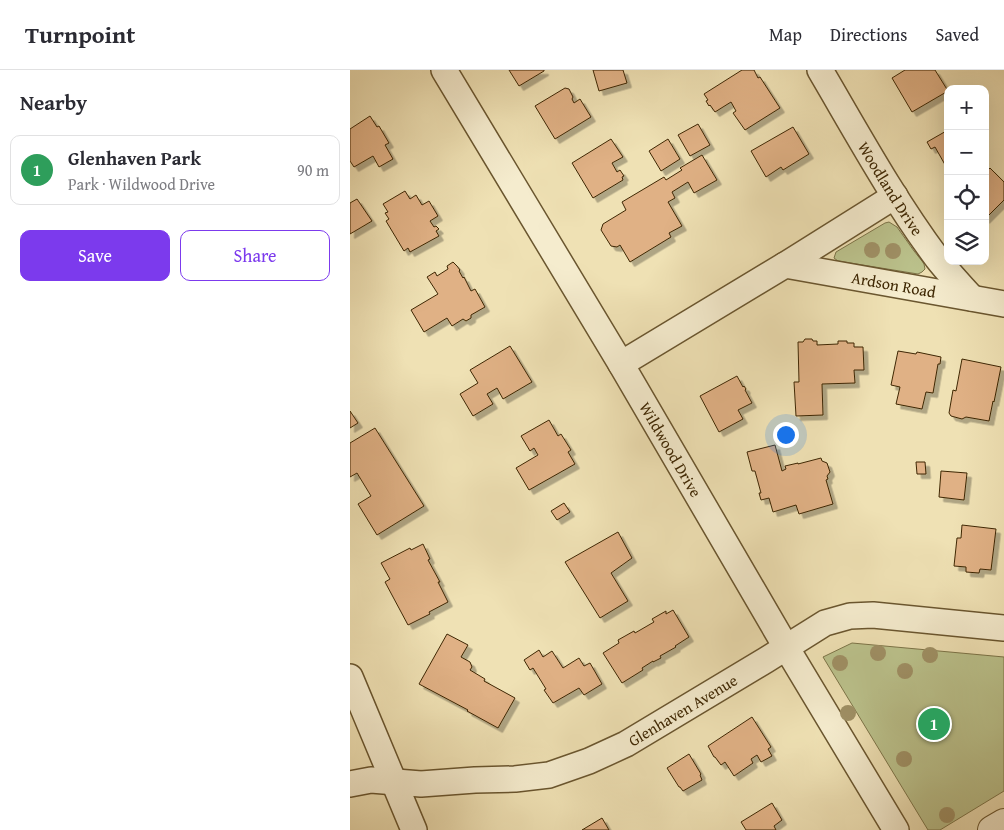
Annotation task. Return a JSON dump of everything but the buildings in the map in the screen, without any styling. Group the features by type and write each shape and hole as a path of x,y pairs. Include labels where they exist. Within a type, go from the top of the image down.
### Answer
{"street":[{"name":"Wildwood Drive","path":"444,70 621,364 786,647 896,830"},
{"name":"Woodland Drive","path":"820,70 894,196 938,259 972,298"},
{"path":"621,364 785,265 894,196"},
{"name":"Ardson Road","path":"785,265 1004,304"},
{"name":"Glenhaven Avenue","path":"350,784 371,780 420,784 515,779 549,775 581,764 626,744 825,623 850,616 873,615 1004,628"},
{"path":"350,677 414,830"},
{"path":"992,830 1004,823"}],"green space":[{"path":"889,222 897,227 924,264 925,269 922,272 918,274 838,261 834,258 836,252"},
{"path":"852,643 1004,657 1004,791 940,830 928,830 823,657"}],"place":[{"name":"Glenhaven Park","path":"934,724"}]}
